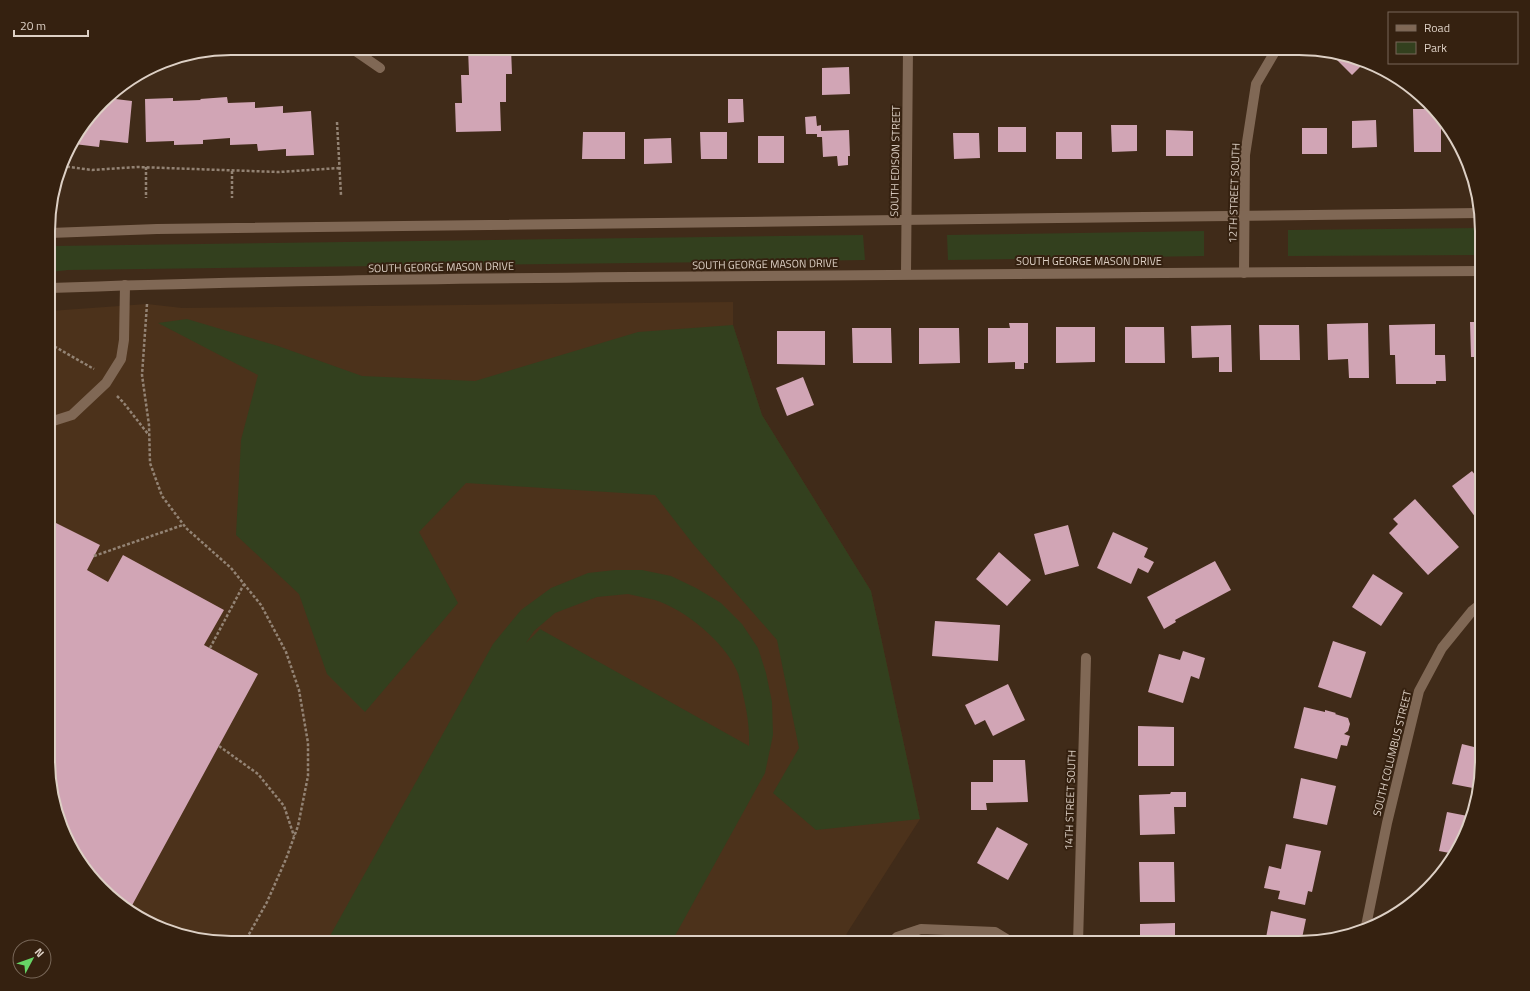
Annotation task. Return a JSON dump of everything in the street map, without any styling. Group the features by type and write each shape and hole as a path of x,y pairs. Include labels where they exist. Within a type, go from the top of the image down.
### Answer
{"main road":[{"path":"361,55 380,68"},
{"name":"SOUTH EDISON STREET","path":"906,274 908,55"},
{"name":"12TH STREET SOUTH","path":"1244,273 1246,155 1256,84 1273,55"},
{"path":"55,233 157,229 1474,213"},
{"name":"SOUTH GEORGE MASON DRIVE","path":"55,288 400,280 906,274 1475,271"},
{"path":"55,420 72,414 106,383 121,360 124,340 126,285"},
{"name":"SOUTH COLUMBUS STREET","path":"1367,923 1389,816 1419,692 1442,648 1475,609"},
{"name":"14TH STREET SOUTH","path":"1078,936 1086,658"},
{"path":"900,936 920,929 995,932 1002,936"}],"path":[{"path":"337,122 341,195"},
{"path":"67,167 92,170 146,167 279,172 339,168"},
{"path":"146,167 146,198"},
{"path":"232,171 232,198"},
{"path":"147,304 142,375 149,425 148,435 150,463 162,496 183,525 230,568 261,605 282,646 299,690 308,743 308,776 298,826 286,859 266,902 248,936"},
{"path":"55,347 94,369"},
{"path":"117,396 148,435"},
{"path":"94,556 183,525"},
{"path":"210,648 244,584"},
{"path":"219,746 258,774 284,806 294,836"}],"shaded area":[{"path":"733,302 733,325 762,415 871,591 920,819 846,936 220,936 197,933 164,923 133,906 115,892 91,867 73,838 64,816 58,794 55,771 55,311 147,304 182,308"}],"green space":[{"path":"1475,228 1475,255 1288,256 1288,230"},
{"path":"1204,231 1204,256 948,260 947,235"},
{"path":"863,235 865,260 68,270 55,271 55,246"},
{"path":"187,319 278,346 362,376 475,381 638,332 733,325 762,415 871,591 920,819 816,830 773,793 799,748 777,640 693,544 655,495 466,483 419,532 458,603 365,712 327,674 299,594 236,535 241,440 258,375 158,323"},
{"path":"615,570 642,570 671,576 696,588 721,603 742,624 758,648 766,673 772,702 773,735 765,773 675,936 330,936 493,644 521,610 551,588 588,573","holes":["628,594 666,604 691,619 713,638 731,660 739,676 747,716 749,746 540,629 526,643 534,631 555,613 597,597"]}],"building":[{"path":"468,55 511,55 512,74 506,74 506,102 500,102 501,131 456,132 455,103 462,103 461,75 469,75"},
{"path":"1336,59 1361,66 1352,75"},
{"path":"849,67 850,94 822,95 822,68"},
{"path":"227,97 228,103 255,102 255,108 283,106 283,113 311,111 314,155 286,156 286,149 258,151 257,144 230,145 230,138 203,140 203,144 174,145 174,141 146,142 145,99 173,98 173,101"},
{"path":"115,99 132,101 128,143 100,140 99,147 78,144 91,124"},
{"path":"728,99 743,99 744,122 728,123"},
{"path":"1413,109 1425,109 1441,127 1441,152 1414,152"},
{"path":"816,116 817,126 821,125 821,131 849,130 850,156 848,156 848,165 838,166 837,156 823,157 822,137 817,137 817,134 806,134 805,117"},
{"path":"1376,120 1377,147 1352,148 1352,121"},
{"path":"1111,125 1137,125 1137,151 1112,152"},
{"path":"998,127 1026,127 1026,152 998,152"},
{"path":"1302,128 1327,128 1327,154 1302,154"},
{"path":"1166,130 1193,131 1193,156 1166,156"},
{"path":"583,132 625,132 625,159 582,159"},
{"path":"700,132 727,132 727,159 701,159"},
{"path":"1056,132 1082,132 1082,159 1056,159"},
{"path":"953,133 979,133 980,158 954,159"},
{"path":"758,136 784,136 784,163 758,163"},
{"path":"671,138 672,163 644,164 644,139"},
{"path":"1470,322 1475,322 1475,357 1471,357"},
{"path":"1009,323 1028,323 1028,363 1024,363 1024,369 1015,369 1015,362 988,363 988,328 1010,328"},
{"path":"1368,323 1369,378 1349,378 1348,359 1328,360 1327,324"},
{"path":"1435,324 1435,355 1445,355 1446,381 1436,381 1436,384 1396,384 1395,355 1390,355 1389,325"},
{"path":"1231,325 1232,372 1219,372 1219,357 1192,358 1191,326"},
{"path":"1259,325 1299,325 1300,360 1260,360"},
{"path":"1056,327 1095,327 1095,362 1056,363"},
{"path":"1125,327 1164,327 1165,363 1125,363"},
{"path":"852,328 891,328 892,363 853,363"},
{"path":"919,328 959,328 960,363 919,364"},
{"path":"777,331 825,331 825,365 777,364"},
{"path":"803,377 814,405 787,416 776,388"},
{"path":"1472,471 1475,475 1475,517 1452,486"},
{"path":"1415,499 1459,547 1428,575 1389,533 1398,524 1393,519"},
{"path":"55,522 100,545 87,570 108,582 123,555 224,610 204,645 258,674 132,905 124,900 99,876 85,858 68,827 58,794 55,771"},
{"path":"1068,525 1079,566 1045,575 1034,534"},
{"path":"1113,532 1148,548 1144,557 1154,562 1148,573 1138,568 1131,584 1097,568"},
{"path":"999,552 1031,580 1007,606 976,579"},
{"path":"1215,561 1231,590 1175,620 1176,622 1164,629 1147,597"},
{"path":"1373,574 1403,593 1381,626 1352,607"},
{"path":"935,621 1000,625 998,661 932,656"},
{"path":"1333,641 1366,652 1351,698 1318,687"},
{"path":"1183,651 1205,658 1199,679 1191,676 1183,703 1148,692 1159,654 1180,660"},
{"path":"1008,684 1025,720 993,736 985,720 975,725 965,705"},
{"path":"1304,707 1325,712 1325,710 1348,718 1350,724 1348,731 1344,734 1350,736 1347,746 1341,745 1337,759 1294,748"},
{"path":"1138,726 1174,727 1174,766 1138,766"},
{"path":"1462,744 1475,747 1475,771 1473,788 1452,784"},
{"path":"993,760 1025,760 1028,802 986,803 987,810 971,810 971,782 993,782"},
{"path":"1301,778 1336,786 1327,825 1293,818"},
{"path":"1171,792 1186,792 1186,807 1174,807 1175,834 1140,835 1139,795 1170,794"},
{"path":"1447,812 1466,816 1457,838 1448,853 1439,851"},
{"path":"997,827 1028,844 1008,880 977,863"},
{"path":"1286,844 1321,851 1312,892 1308,891 1305,905 1278,899 1280,891 1264,888 1269,866 1281,869"},
{"path":"1139,862 1174,862 1175,902 1140,902"},
{"path":"1271,911 1306,919 1302,936 1266,936"},
{"path":"1175,923 1175,936 1140,936 1140,924"}]}
